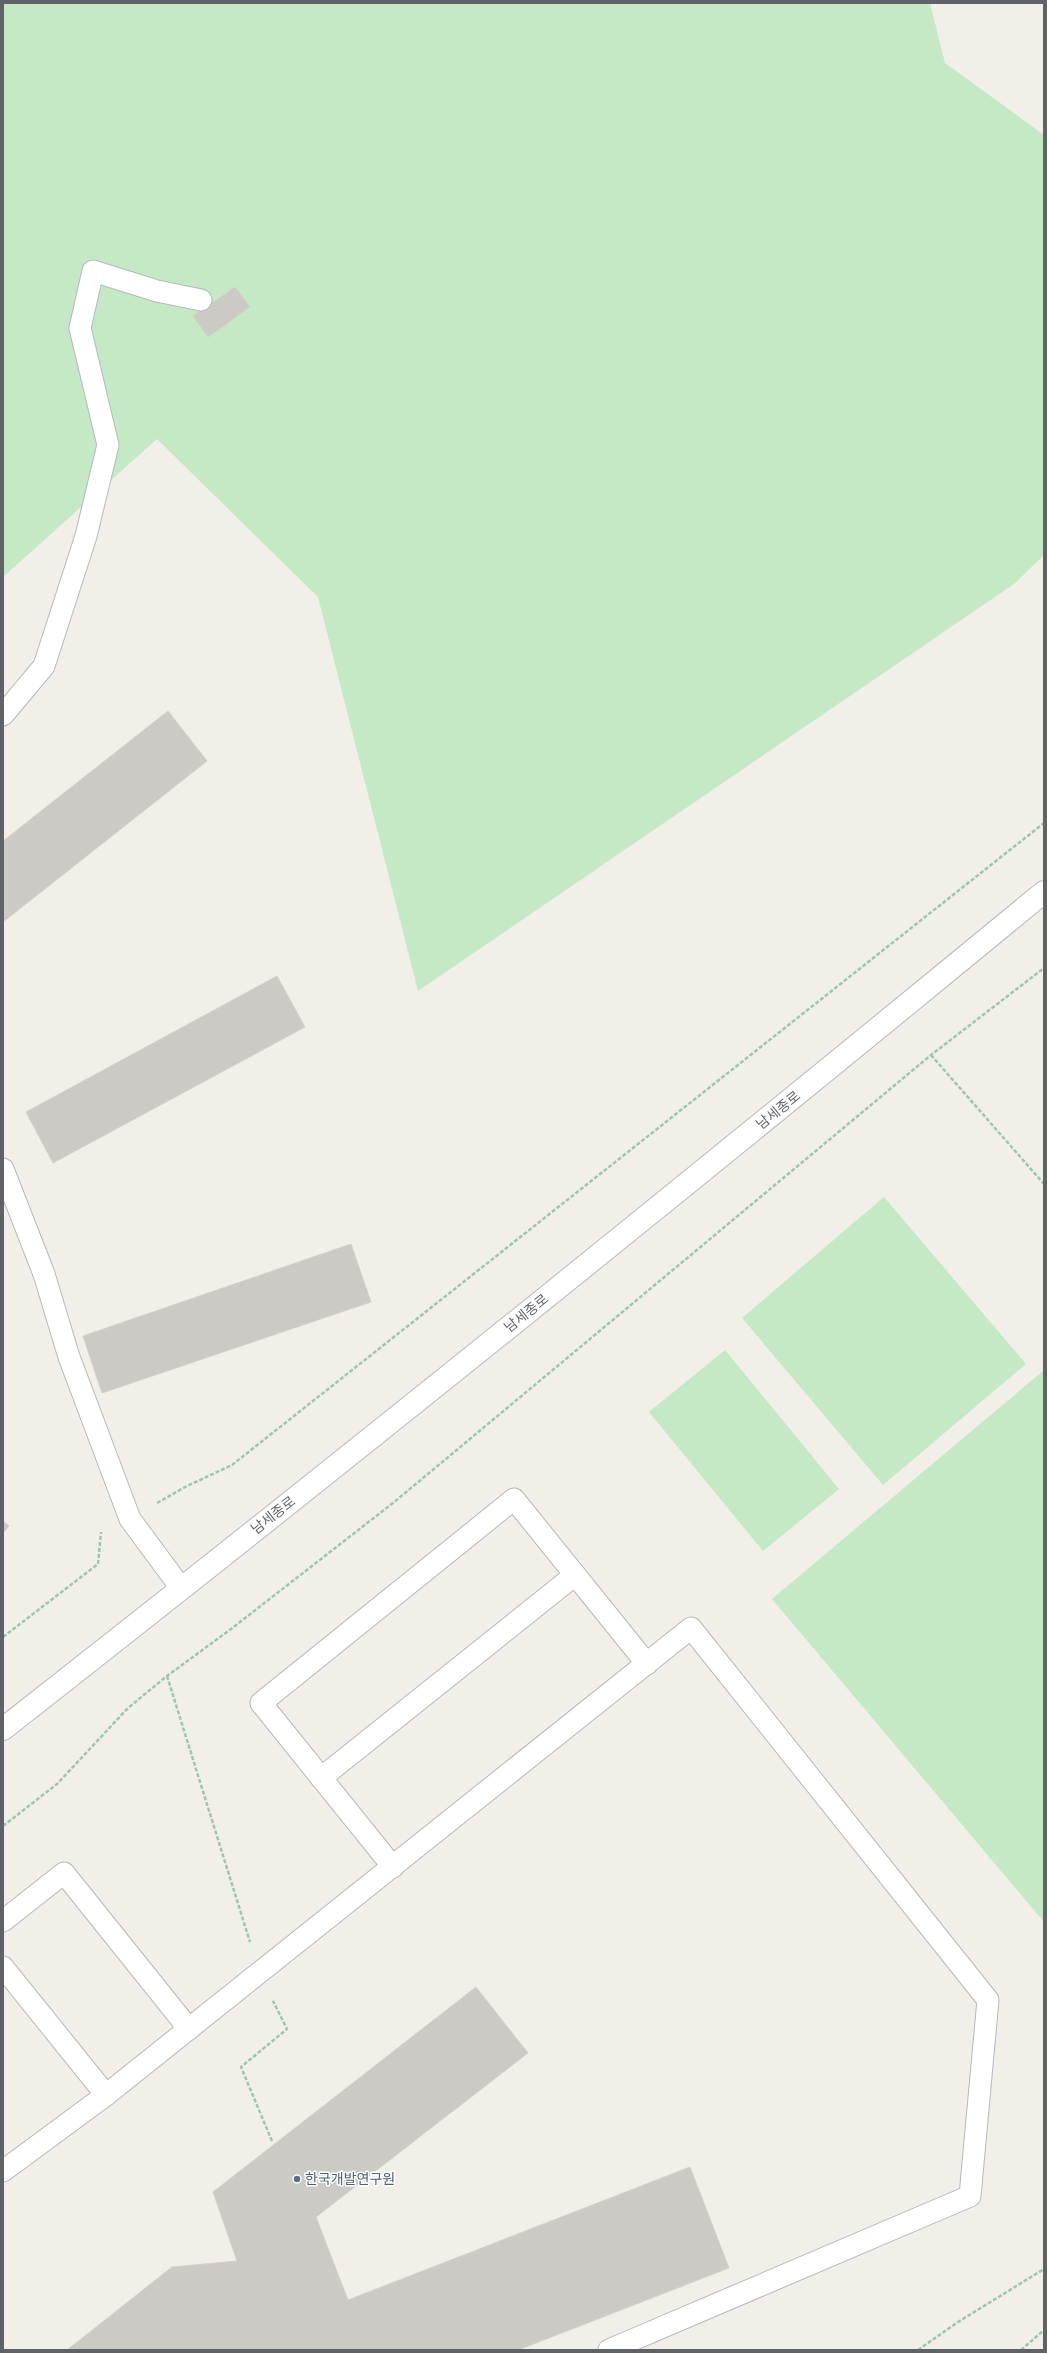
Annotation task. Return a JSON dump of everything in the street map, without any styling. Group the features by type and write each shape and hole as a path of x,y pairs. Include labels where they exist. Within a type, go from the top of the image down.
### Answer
{"street":[{"name":"남세종로","path":"3,1729 514,1324 1044,892"}],"lane":[{"path":"3,715 44,666 86,536 108,445 80,328 93,271 157,291 201,300"},
{"path":"3,1169 44,1274 69,1357 130,1519 181,1588"},
{"path":"393,1867 261,1702 514,1499 647,1664"},
{"path":"321,1778 575,1575"},
{"path":"3,2171 106,2096 691,1628 988,2000 970,2196 609,2350"},
{"path":"3,1921 64,1873 189,2029"},
{"path":"3,1967 106,2096"}],"path":[{"path":"101,1538 130,1519 187,1486 232,1465 1044,823"},
{"path":"3,1826 57,1784 128,1708 167,1676 231,1629 393,1503 931,1055 1044,968"},
{"path":"931,1055 1044,1184"},
{"path":"3,1637 98,1564 102,1525"},
{"path":"167,1676 259,1973 287,2029 241,2067 272,2142"},
{"path":"918,2350 958,2322 1044,2269"},
{"path":"1021,2350 1044,2330"}],"green space":[{"path":"3,3 930,3 945,63 1044,135 1044,555 1014,584 418,991 318,597 157,439 3,577"},
{"path":"884,1197 1026,1364 883,1485 742,1318"},
{"path":"725,1350 839,1489 763,1551 649,1412"},
{"path":"1044,1370 1044,1922 772,1599"}],"building":[{"path":"235,287 250,307 208,337 193,316"},
{"path":"168,711 207,761 3,922 3,841"},
{"path":"277,976 305,1027 53,1163 26,1112"},
{"path":"351,1244 371,1302 102,1393 83,1336"},
{"path":"3,1521 9,1526 3,1533"},
{"name":"한국개발연구원","path":"476,1987 528,2053 316,2217 348,2300 690,2167 729,2268 518,2350 67,2350 172,2267 237,2261 213,2192"}],"place":[{"name":"한국개발연구원","path":"297,2179"}]}
